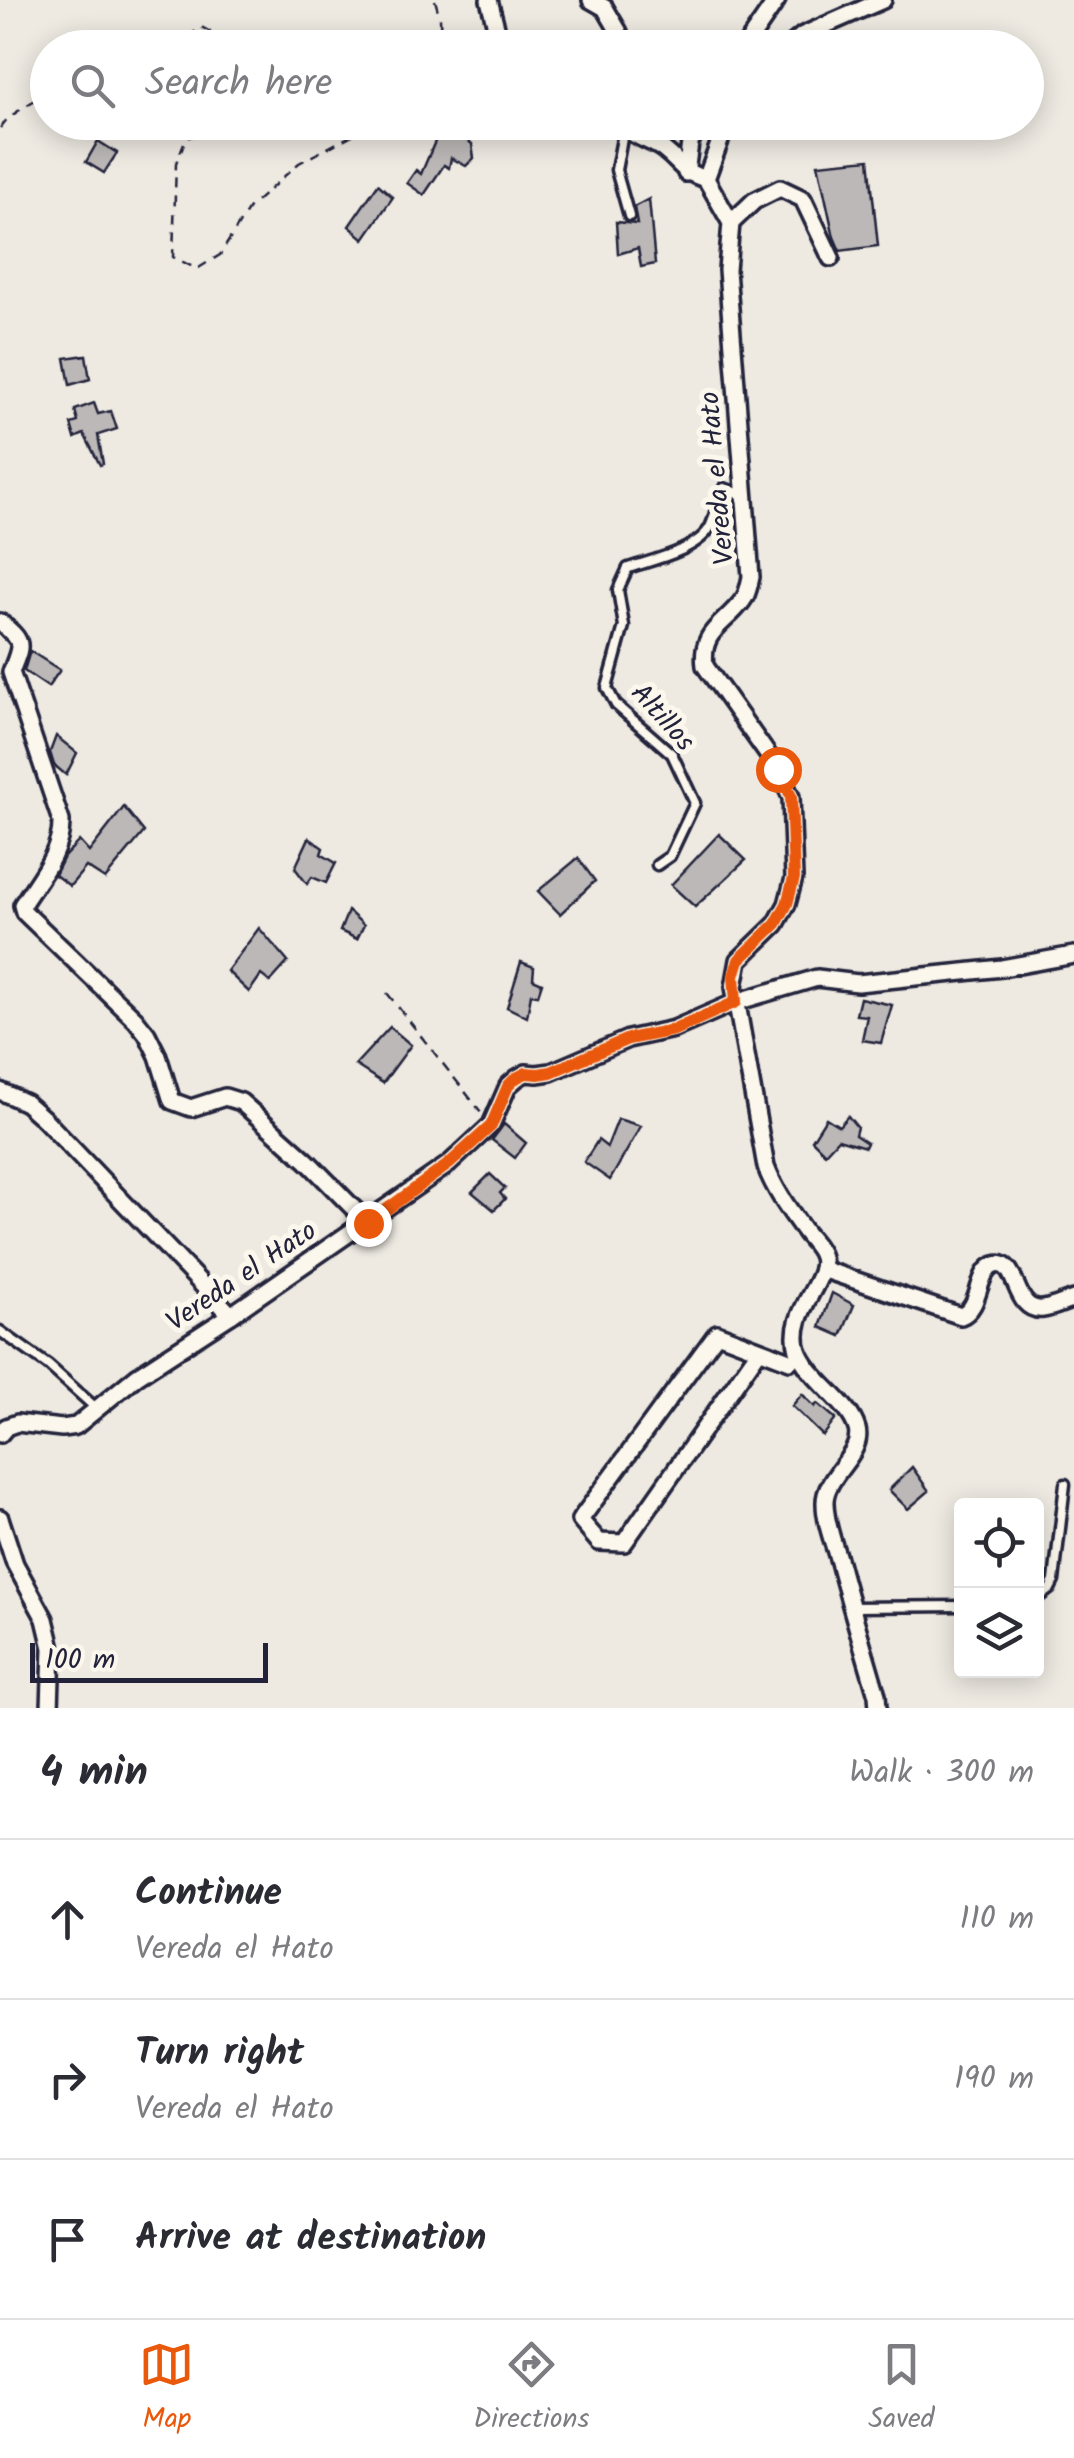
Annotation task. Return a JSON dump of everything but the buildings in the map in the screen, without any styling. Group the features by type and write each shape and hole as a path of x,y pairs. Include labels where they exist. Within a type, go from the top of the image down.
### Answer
{"street":[{"path":"489,0 497,30"},
{"path":"590,0 605,8 618,30"},
{"path":"756,30 777,0"},
{"path":"814,30 883,0"},
{"path":"645,140 663,148 686,173 706,178 731,223 754,200 780,188 802,199 831,258"},
{"path":"686,173 691,140"},
{"path":"706,178 720,140"},
{"name":"Vereda el Hato","path":"731,223 727,270 752,578 745,598 706,639 703,651 705,666 778,769 791,796 794,878 787,904 776,924 739,960 734,976 766,1167 772,1185 822,1256 822,1269"},
{"path":"0,622 20,642 11,672 61,821 62,836 22,905 24,912 136,1018 158,1056 172,1102 191,1108 225,1097 241,1102 368,1223"},
{"name":"Vereda el Hato","path":"0,1430 17,1423 76,1426 136,1376 368,1223 449,1164 491,1126 508,1086 526,1073 551,1072 628,1039 674,1030 736,1002 817,978 858,983 1002,968 1074,955"},
{"path":"0,1091 26,1103 44,1119 232,1315"},
{"path":"799,1365 796,1326 822,1269 961,1316 972,1309 987,1272 995,1265 1012,1273 1023,1300 1032,1308 1042,1310 1074,1299"},
{"path":"759,1350 624,1544 599,1542 580,1520 718,1332 799,1365 852,1418 856,1428 858,1439 829,1484 824,1500 878,1708"},
{"path":"0,1518 15,1564 45,1618 52,1648 50,1708"}],"lane":[{"path":"621,140 616,170 629,216"},
{"name":"Altillos","path":"657,865 670,856 695,803 672,754 616,705 607,688 624,626 618,590 628,568 685,550 710,528 717,498 724,488 744,494"},
{"path":"0,1331 48,1365 98,1410"},
{"path":"1044,1593 1054,1581 1065,1484"},
{"path":"852,1607 954,1606"}],"path":[{"path":"435,0 440,30"},
{"path":"0,128 30,103"},
{"path":"185,140 176,163 173,258 196,269 220,255 248,208 299,164 343,140"},
{"path":"387,992 491,1126"}],"route":[{"path":"368,1223 449,1164 491,1126 508,1086 516,1078 526,1073 551,1072 628,1039 674,1030 736,1002 734,976 739,960 776,924 794,878 791,796 778,769"}]}
